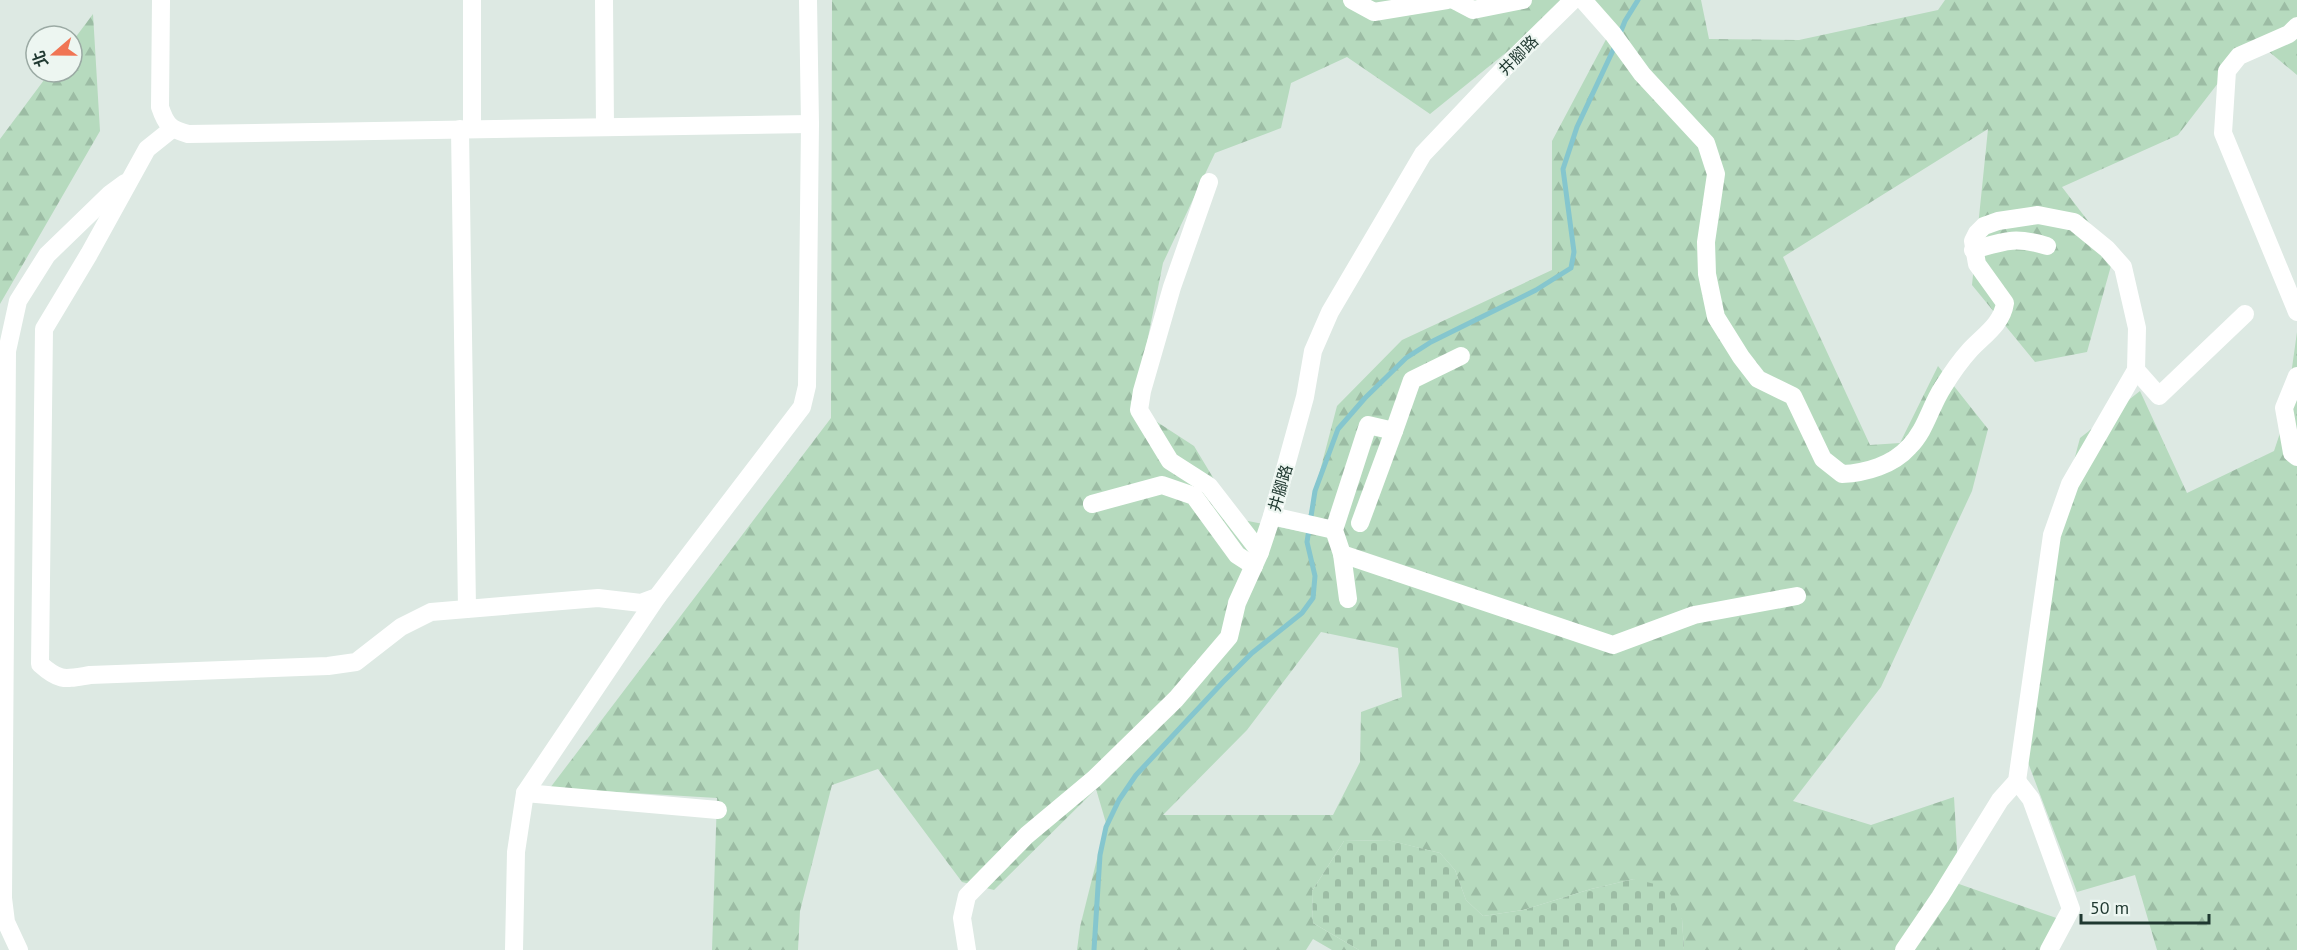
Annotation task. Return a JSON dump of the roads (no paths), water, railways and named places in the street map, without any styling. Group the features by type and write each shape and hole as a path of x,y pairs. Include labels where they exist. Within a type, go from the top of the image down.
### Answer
{"street":[{"path":"161,0 160,107 172,129 188,134 810,124"},
{"path":"466,609 466,129 472,0"},
{"path":"604,0 605,127"},
{"path":"514,950 516,852 525,793 621,654 657,597 802,407 807,386 810,124 808,0"},
{"path":"1352,0 1374,12 1447,0"},
{"path":"1454,0 1473,10 1523,0"},
{"name":"井腳路","path":"968,950 962,918 967,896 1027,835 1094,778 1176,699 1229,637 1237,603 1257,559 1272,516 1305,397 1313,351 1330,312 1423,154 1573,0"},
{"path":"1583,0 1613,34 1642,74 1706,143 1716,174 1706,242 1707,274 1716,317 1758,379 1793,396 1823,459 1842,474 1862,473 1887,463 1909,448 1923,429 1942,388 1970,350 2003,314 2005,303 1977,264 1973,250 1973,242 1977,233 1984,226 1998,221 2038,215 2074,222 2107,249 2123,267 2137,328 2136,370 2070,484 2052,535 2017,781 2000,800 1904,950"},
{"path":"2297,26 2289,34 2240,56 2227,71 2223,134 2297,312"},
{"path":"172,129 147,149 90,254 44,329 40,664 62,680 90,675 328,666 356,662 401,627 431,612 598,598 641,603 657,597"},
{"path":"19,950 6,922 3,898 7,351 18,301 47,255 110,194 132,177"},
{"path":"1209,182 1172,287 1142,391 1139,410 1170,461 1209,486 1257,559"},
{"path":"1973,250 2015,239 2047,246"},
{"path":"2136,370 2159,396 2246,314"},
{"path":"1360,523 1412,380 1461,356"},
{"path":"2297,376 2284,408 2292,453 2297,457"},
{"path":"1348,599 1342,554 1335,530 1368,425 1394,431"},
{"path":"1092,504 1162,485 1194,496 1236,555 1257,559"},
{"path":"1272,516 1335,530"},
{"path":"1342,554 1613,645 1694,615 1797,596"},
{"path":"2017,781 2031,799 2071,909 2049,950"},
{"path":"525,793 718,810"}],"waterway":[{"path":"1619,36 1638,0"},
{"path":"1094,950 1100,855 1106,827 1119,800 1136,775 1223,682 1252,653 1302,613 1313,598 1315,576 1307,542 1315,491 1338,429 1365,398 1406,358 1431,342 1536,290 1571,268 1574,252 1563,169 1577,127 1616,44"}]}
